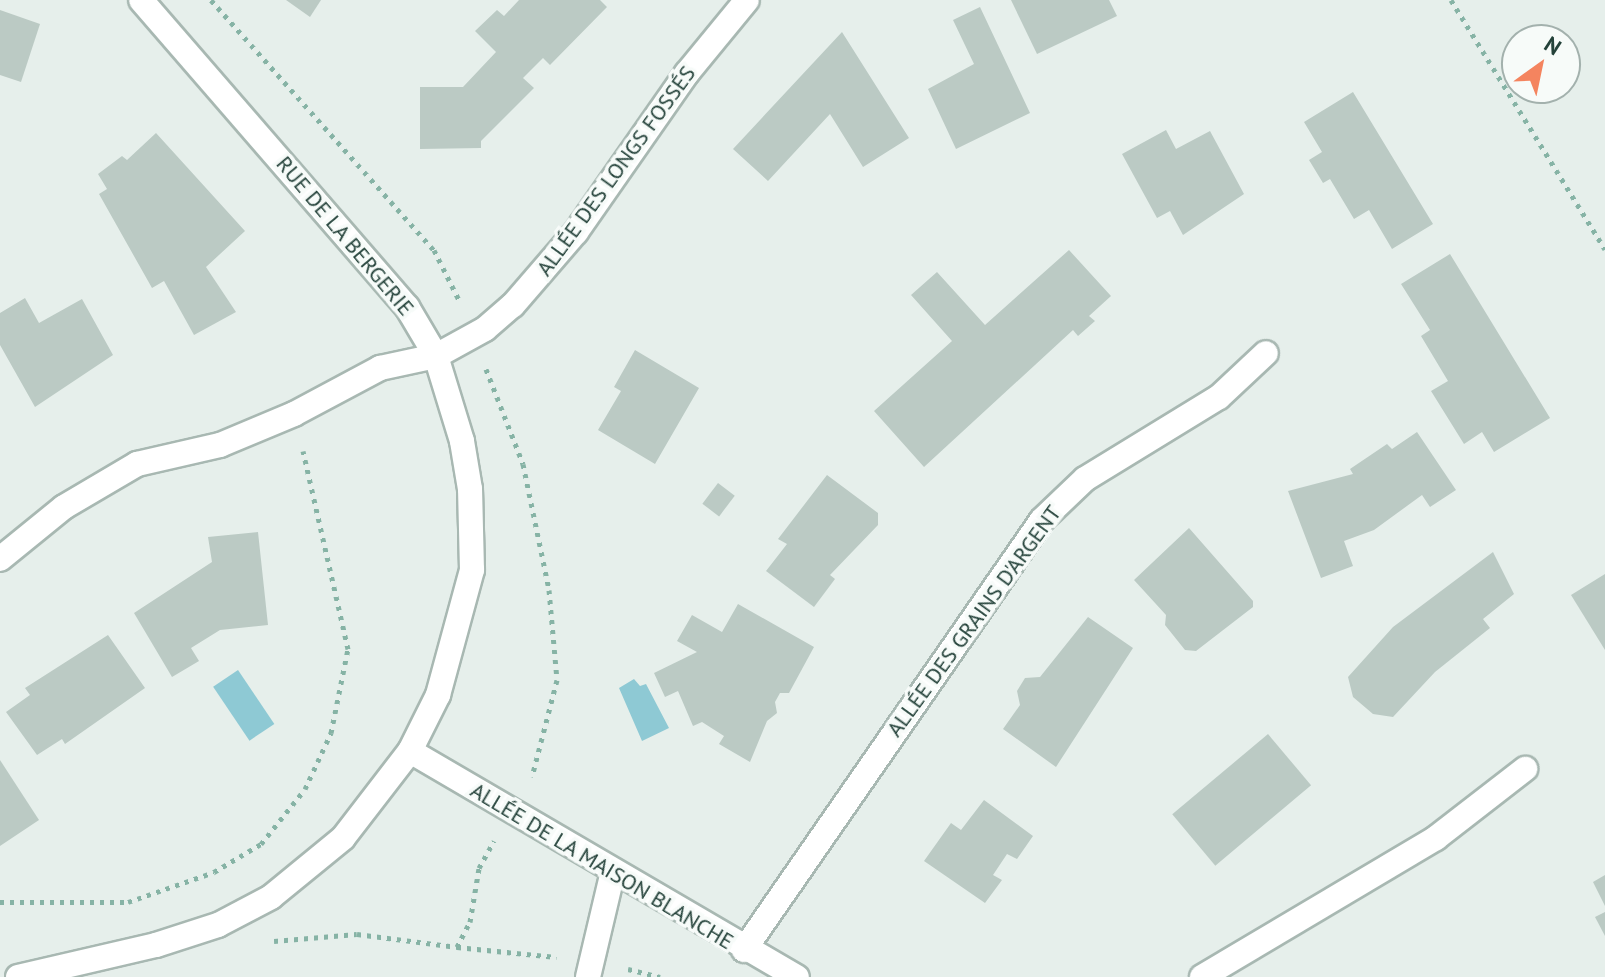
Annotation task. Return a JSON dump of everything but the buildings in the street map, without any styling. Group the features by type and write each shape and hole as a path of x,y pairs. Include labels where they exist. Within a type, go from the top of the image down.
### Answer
{"street":[{"name":"RUE DE LA BERGERIE","path":"18,977 156,945 218,925 271,897 343,838 410,751 452,656 472,570 464,453 436,356 407,307 368,258 141,0"},
{"name":"ALLÉE DES LONGS FOSSÉS","path":"0,559 64,507 137,464 220,445 294,414 380,368 436,356 476,335 513,305 559,253 687,73 747,0"},
{"name":"ALLÉE DES GRAINS D'ARGENT","path":"744,950 1042,520 1085,479 1219,397 1266,353"},
{"name":"ALLÉE DE LA MAISON BLANCHE","path":"410,751 744,950 797,977"},
{"path":"1202,977 1436,838 1525,769"},
{"path":"588,977 613,871"}],"path":[{"path":"211,0 434,250 476,335 523,464 549,590 557,680 537,770 510,810 479,868 470,922 457,947 357,934 268,943"},
{"path":"1451,0 1605,249"},
{"path":"0,902 128,902 214,872 261,844 305,789 331,733 348,649 294,414"}],"water":[{"path":"238,670 274,724 249,741 213,687"},
{"path":"634,679 640,686 646,684 669,728 642,741 619,688"}]}
